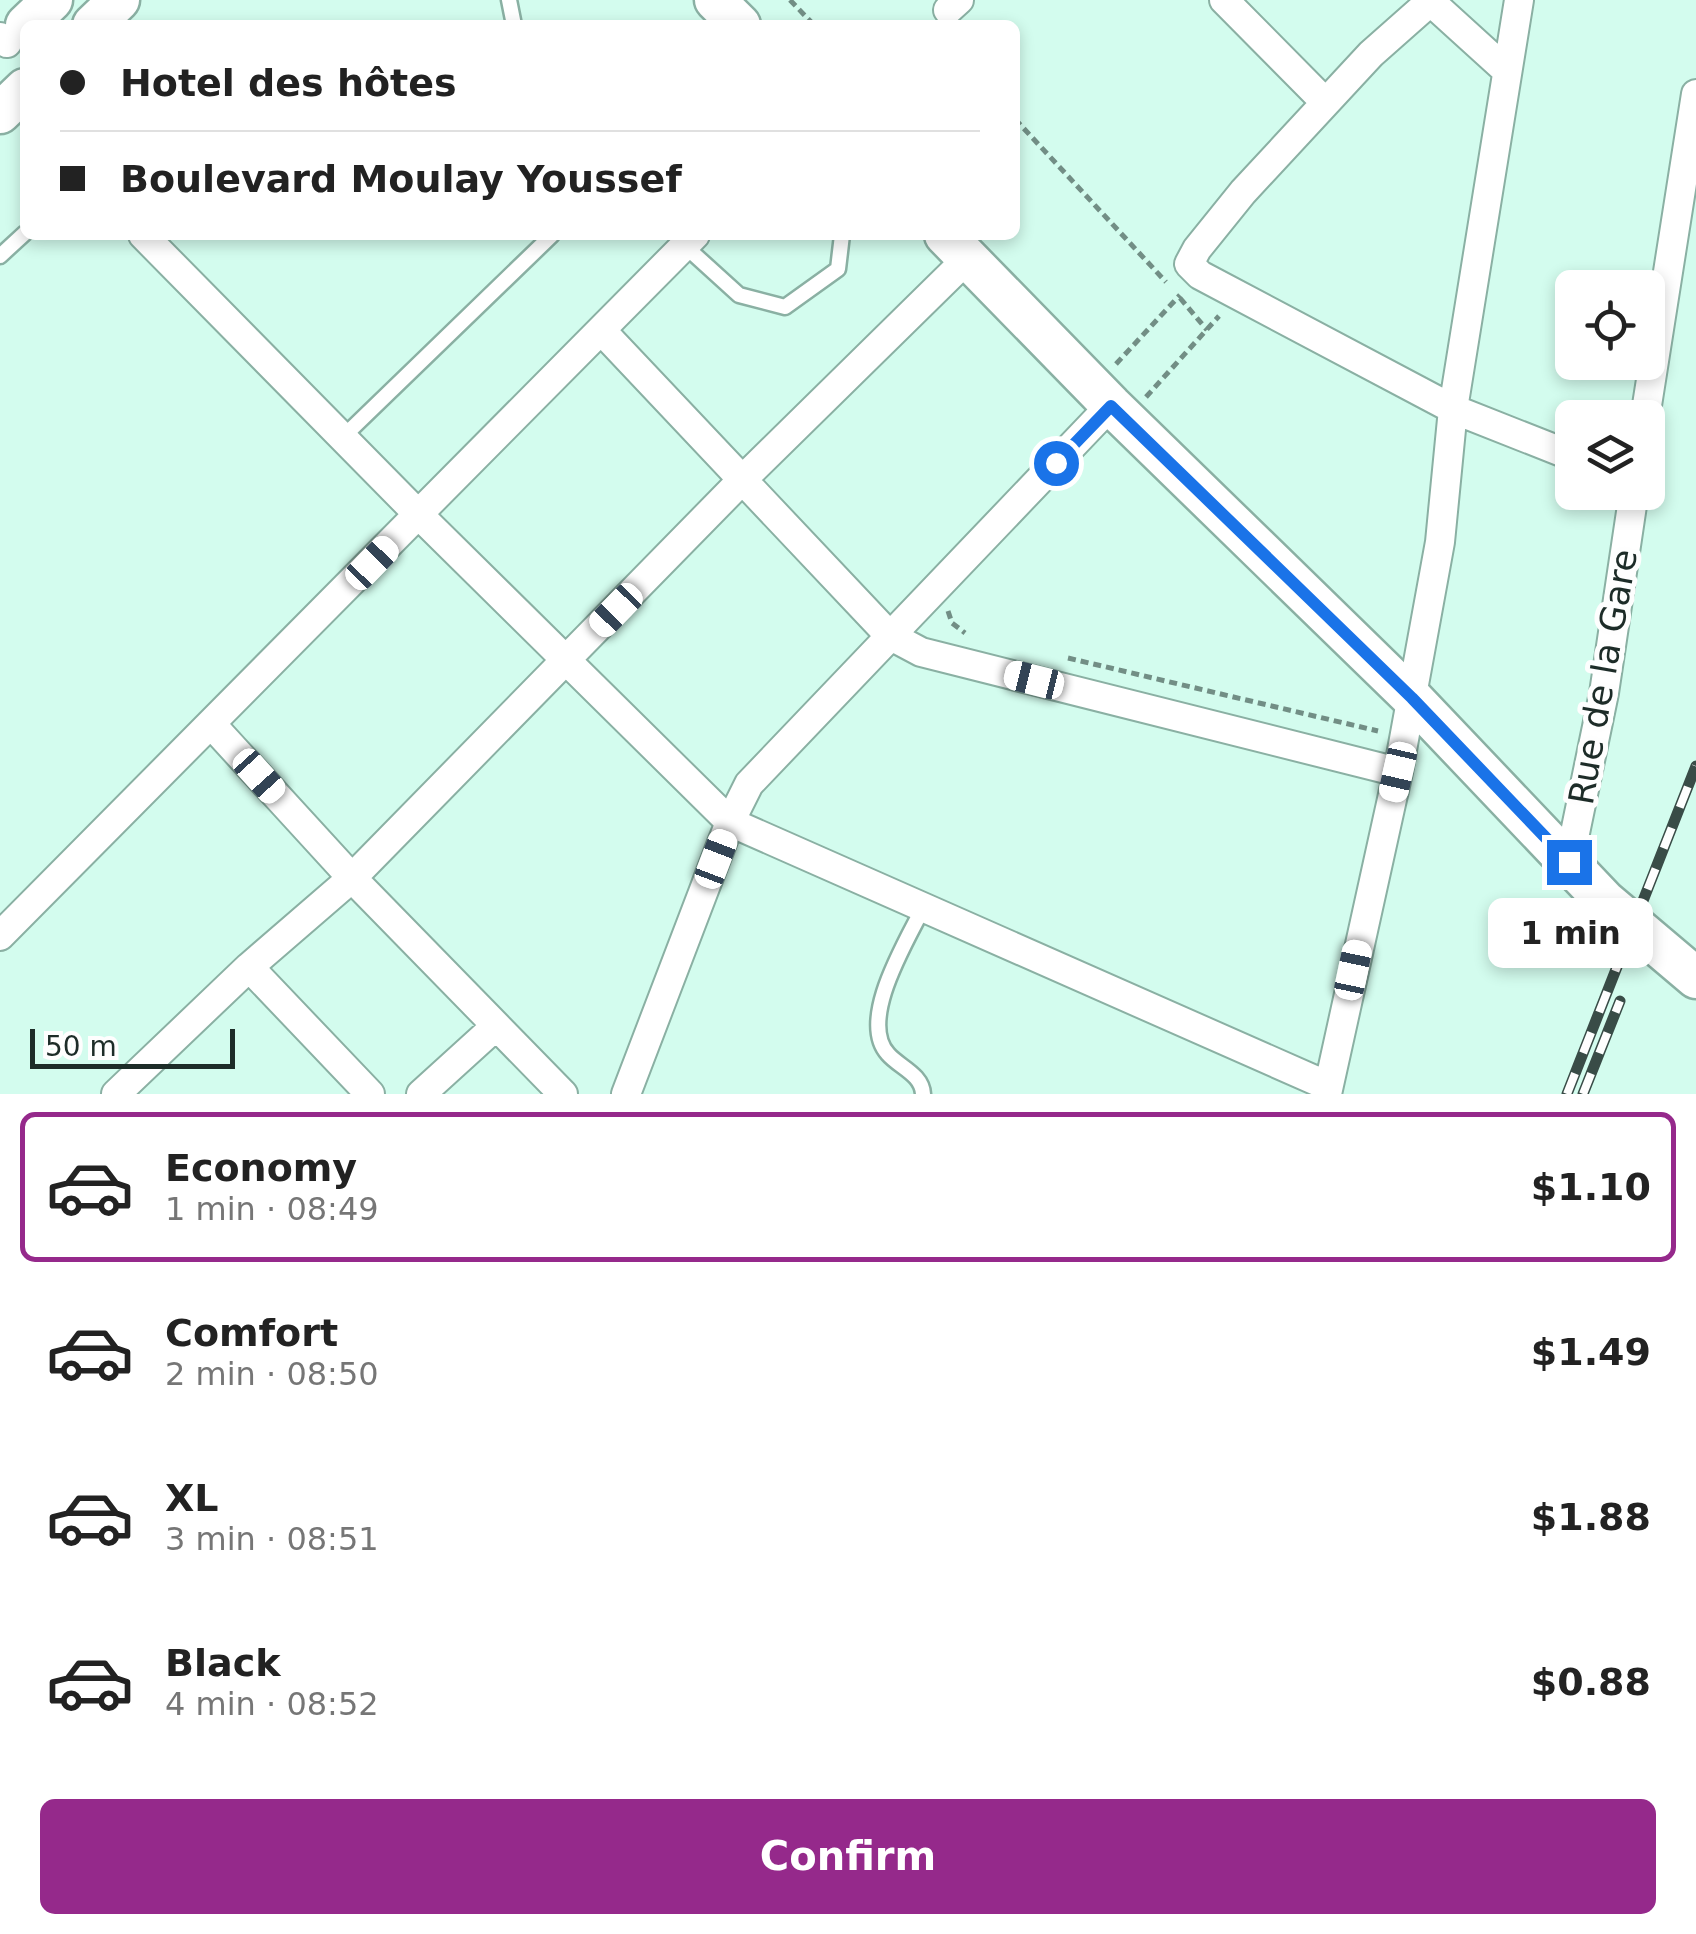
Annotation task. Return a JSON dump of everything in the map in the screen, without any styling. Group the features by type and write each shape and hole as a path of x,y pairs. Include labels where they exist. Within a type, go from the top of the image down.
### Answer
{"main road":[{"path":"30,20 52,0"},
{"path":"98,20 119,0"},
{"path":"715,0 735,20"},
{"path":"956,247 1118,412 1412,698 1605,901 1696,978"}],"street":[{"path":"1224,0 1325,102"},
{"path":"147,240 730,822 1328,1090 1385,769 1412,698 1440,542 1454,409 1519,0"},
{"path":"1507,71 1431,1 1372,54 1242,192 1192,256 1190,264 1238,295 1454,409 1555,449"},
{"path":"1649,400 1696,94"},
{"path":"0,936 690,240"},
{"path":"116,1094 249,967 352,878 742,480 956,247"},
{"path":"601,330 889,635 921,652 1385,769"},
{"path":"626,1094 730,822 750,784 889,635 1118,412"},
{"name":"Rue de la Gare","path":"1569,862 1604,693 1631,510"},
{"path":"212,725 352,878 563,1094"},
{"path":"249,967 370,1094"},
{"path":"421,1094 496,1026"}],"lane":[{"path":"0,256 20,238"},
{"path":"342,438 547,240"},
{"path":"690,240 739,295 785,307 838,269 841,240"},
{"path":"923,1094 923,1086 912,1073 887,1054 880,1042 878,1025 886,981 924,906"}],"path":[{"path":"790,0 809,20"},
{"path":"1020,124 1207,330"},
{"path":"1118,412 1207,330 1238,295"},
{"path":"948,600 952,624 966,634"},
{"path":"1060,656 1381,732 1385,769"}],"railway":[{"path":"1567,1094 1696,766"},
{"path":"1583,1094 1620,1001"}],"route":[{"path":"1056,463 1111,406 1412,698 1569,862"}]}
